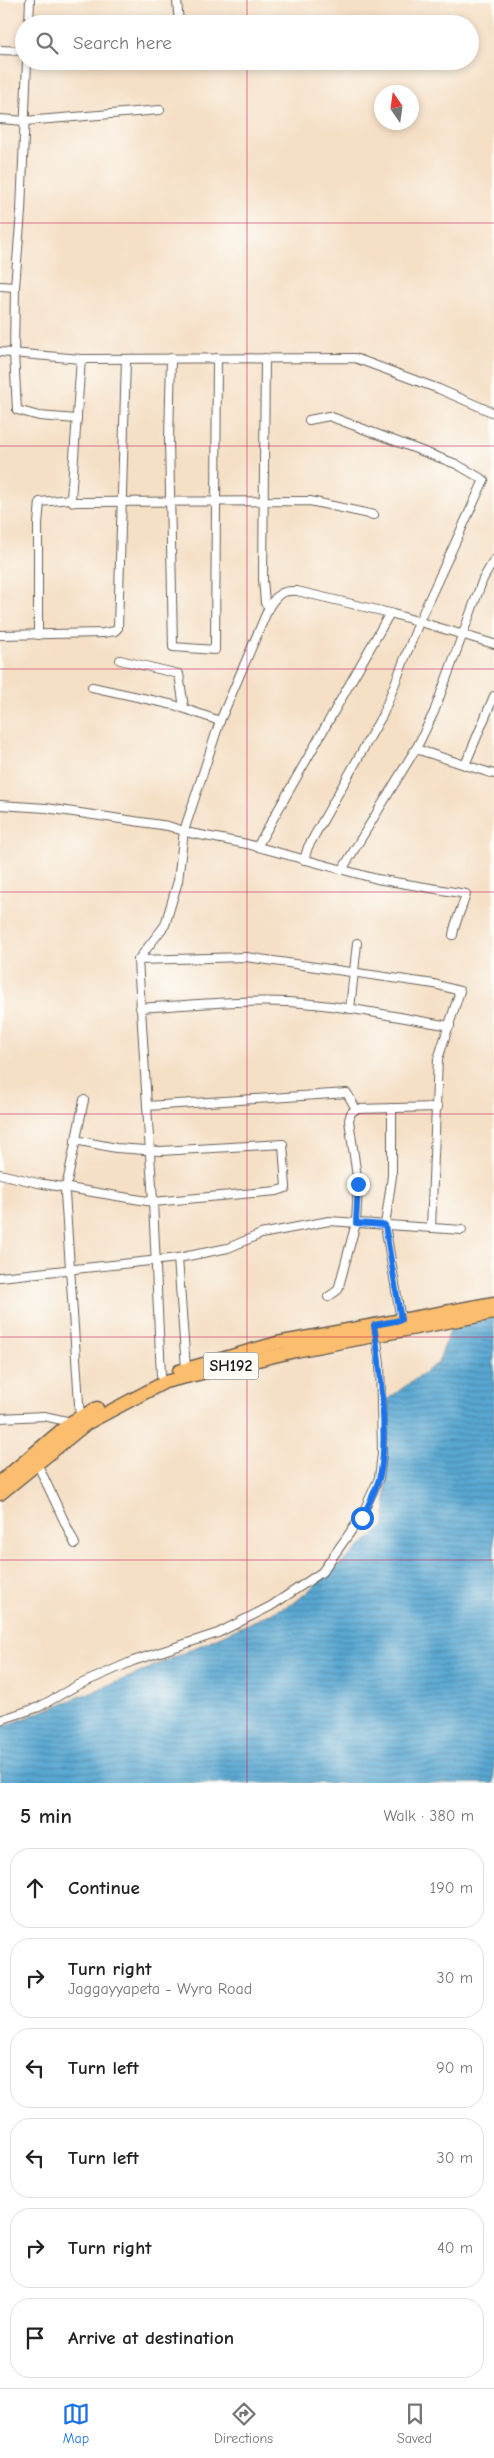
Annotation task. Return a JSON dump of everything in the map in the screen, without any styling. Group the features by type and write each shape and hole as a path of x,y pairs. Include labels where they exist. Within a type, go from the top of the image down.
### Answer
{"main road":[{"name":"SH192","path":"0,1482 86,1424 164,1382 295,1351 375,1330 401,1320 494,1303"},
{"name":"SH192","path":"0,1494 76,1420 161,1376 277,1343 494,1313"}],"street":[{"path":"29,15 30,0"},
{"path":"178,0 179,15"},
{"path":"0,50 15,51"},
{"path":"27,70 21,211 15,287 14,353 17,410 39,416 77,418"},
{"path":"0,119 25,120 160,110"},
{"path":"0,286 15,287"},
{"path":"0,352 81,360 355,358 439,389 494,413"},
{"path":"171,358 170,502 173,647 215,650 216,358"},
{"path":"265,358 262,500 263,579 265,602 269,607"},
{"path":"0,635 104,633 115,631 118,628 126,359"},
{"path":"71,499 81,360"},
{"path":"304,860 308,848 383,714 419,623 484,480 456,464 329,416 309,420"},
{"path":"38,635 39,504 45,500 71,499 73,502 310,501 374,515"},
{"path":"342,870 416,749 434,712 483,579 494,560"},
{"path":"161,1376 154,1261 154,1202 138,960 165,925 178,881 184,831 220,721 269,607 279,593 287,590 390,614 494,644"},
{"path":"257,847 390,614"},
{"path":"120,660 179,674 184,708"},
{"path":"92,687 184,708 220,721"},
{"path":"465,765 494,696"},
{"path":"416,749 494,774"},
{"path":"0,805 136,820 257,847 377,879 466,894 462,910 454,923 453,935"},
{"path":"350,1009 357,943"},
{"path":"138,960 246,957 353,971 393,980 434,984 460,991 438,1059 438,1107 431,1228"},
{"path":"140,1008 255,1001 289,1002 350,1009 450,1026"},
{"path":"147,1106 347,1093 356,1109"},
{"path":"0,1418 44,1416 76,1420 66,1187 84,1100"},
{"path":"328,1297 338,1290 356,1223 358,1184 348,1120 351,1114 356,1109 438,1107"},
{"path":"392,1108 392,1176 385,1225 401,1320"},
{"path":"0,1174 154,1202 277,1192 286,1188 283,1144 150,1150 116,1148 75,1140"},
{"path":"0,1277 178,1258 228,1248 261,1234 329,1221 462,1230"},
{"path":"178,1258 186,1368"},
{"path":"0,1720 39,1707 76,1686 133,1661 218,1632 271,1606 322,1572 362,1518 379,1478 382,1454 382,1409 380,1364 375,1330"},
{"path":"35,1458 75,1544"}],"water":[{"path":"494,1313 494,1783 0,1783 0,1728 132,1676 294,1603 385,1526 389,1398 438,1363 454,1320"}],"route":[{"path":"358,1184 356,1223 385,1225 401,1320 374,1325 380,1364 382,1454 379,1478 362,1518"}]}
